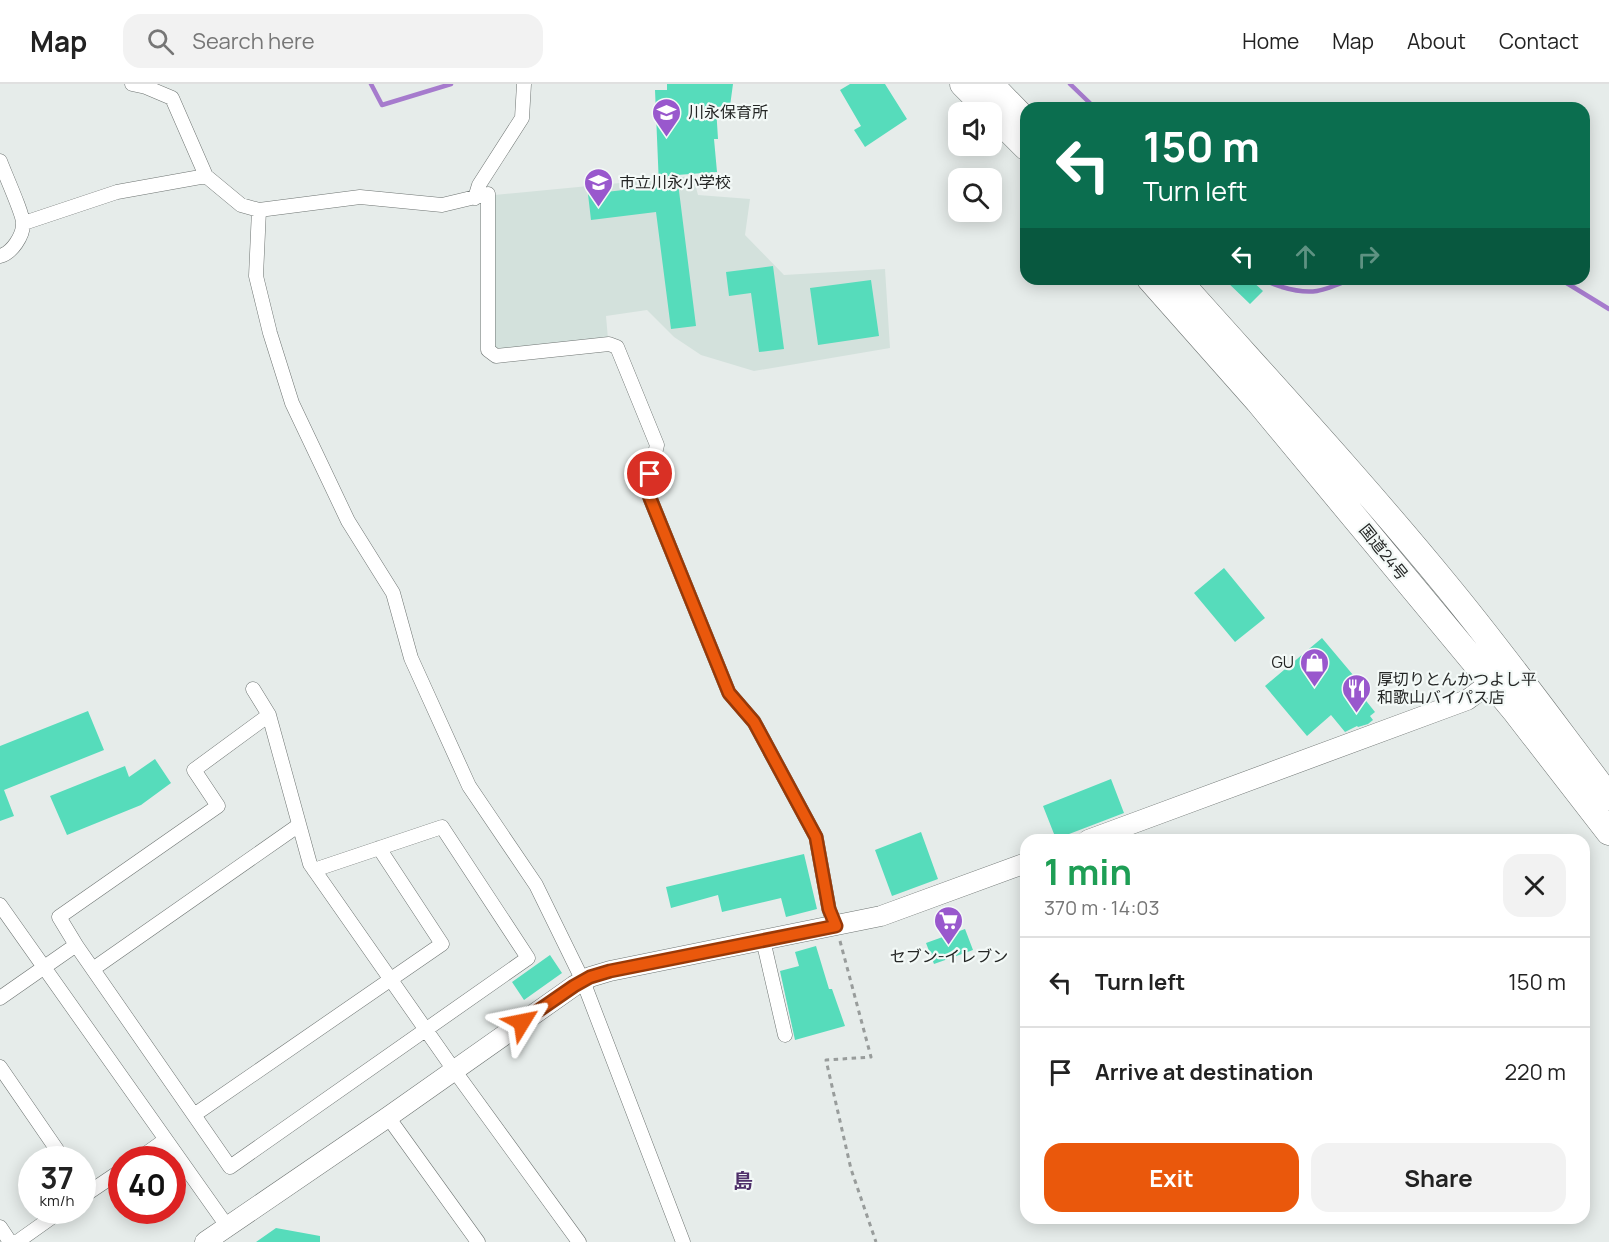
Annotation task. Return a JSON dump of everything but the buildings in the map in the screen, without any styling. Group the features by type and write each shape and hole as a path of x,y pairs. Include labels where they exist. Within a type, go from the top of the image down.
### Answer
{"highway":[{"path":"963,84 1020,141"},
{"path":"990,84 1020,115"},
{"name":"国道24号","path":"1155,285 1258,401 1516,712 1609,832"},
{"name":"国道24号","path":"1182,285 1359,482 1446,585 1609,797"}],"street":[{"path":"132,84 172,98 206,176 242,205 259,210 360,198 442,205 488,194 488,350 496,356 609,344 617,347 657,446 650,474 650,498 729,693 754,722 816,837 829,909 836,926"},
{"path":"475,198 479,185 522,118 524,84"},
{"path":"0,161 24,223 16,244 6,255 0,256"},
{"path":"24,223 117,192 206,176"},
{"path":"259,210 256,276 270,333 292,403 348,521 393,592 411,658 468,786 536,885 583,981 683,1242"},
{"path":"1104,834 1467,700 1512,668"},
{"path":"253,689 269,716 310,864 454,1070 579,1242"},
{"path":"269,716 194,770 218,806 59,917 230,1167 528,958 442,827 314,870"},
{"path":"93,969 299,825"},
{"path":"194,1115 442,944 379,848"},
{"path":"205,1242 583,981 610,971 881,916 1020,865"},
{"path":"0,905 227,1226"},
{"path":"763,940 784,1035"},
{"path":"0,998 76,945"},
{"path":"0,1067 54,1146"},
{"path":"388,1117 478,1242"},
{"path":"157,1146 165,1140"},
{"path":"17,1242 42,1224"},
{"path":"0,1227 10,1242"}],"path":[{"path":"836,926 872,1057 826,1060 851,1168 876,1242"}],"shaded area":[{"path":"693,176 698,195 750,199 745,235 784,275 885,269 890,348 754,371 701,355 674,337 647,310 606,316 608,339 498,351 491,346 494,195"}],"waterway":[{"path":"371,84 382,105 451,84"},
{"path":"1070,84 1089,102"},
{"path":"1276,285 1310,292 1335,285"},
{"path":"1570,285 1609,309"}],"place":[{"name":"川永保育所","path":"667,138"},
{"name":"市立川永小学校","path":"598,208"},
{"name":"GU","path":"1315,688"},
{"name":"厚切りとんかつよし平 和歌山バイパス店","path":"1356,714"},
{"name":"セブン-イレブン","path":"949,946"}],"district":[{"name":"島","path":"743,1181"}],"route":[{"path":"522,1022 590,977 610,971 836,926 829,909 816,837 754,722 729,693 650,498 650,474"}]}
